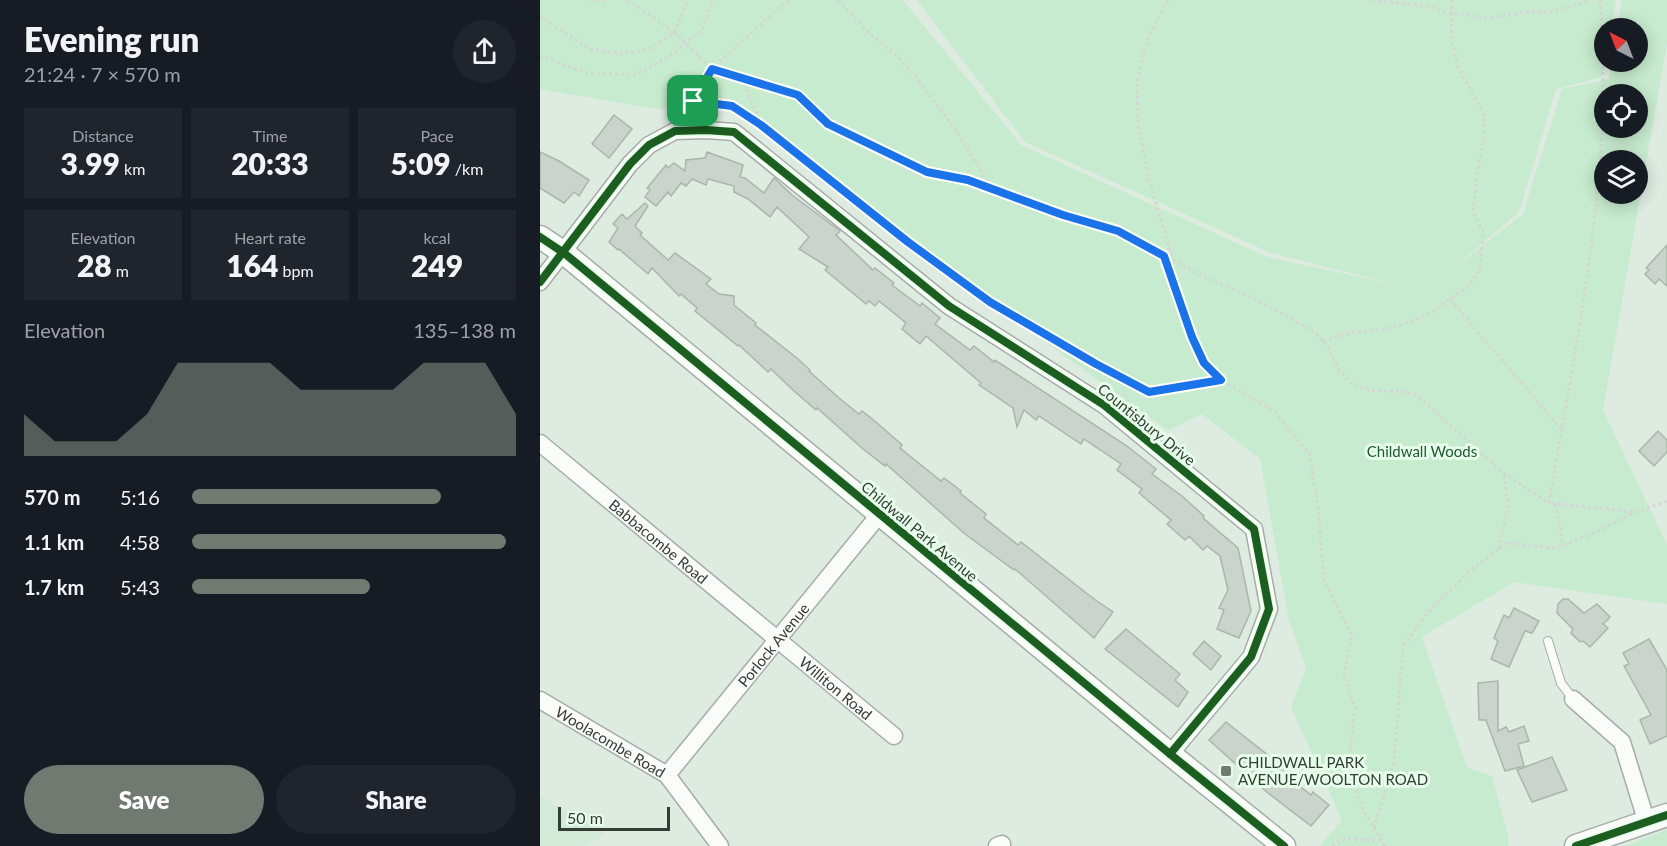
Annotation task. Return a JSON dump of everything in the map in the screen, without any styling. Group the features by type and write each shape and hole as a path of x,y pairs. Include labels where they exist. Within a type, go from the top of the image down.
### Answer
{"street":[{"name":"Countisbury Drive","path":"540,282 630,164 650,145 675,131 734,132 949,306 1104,405 1254,529 1269,609 1251,657 1170,754"},
{"name":"Childwall Park Avenue","path":"540,237 564,253 879,515 1284,846"},
{"name":"Babbacombe Road","path":"540,443 778,640"},
{"name":"Porlock Avenue","path":"667,775 879,515"},
{"name":"Williton Road","path":"778,640 894,736"},
{"path":"1573,699 1622,742 1657,819 1576,846"},
{"name":"Woolacombe Road","path":"540,700 667,775 720,846"}],"lane":[{"path":"1548,641 1561,683 1573,699"}],"path":[{"path":"590,0 606,0"},
{"path":"627,0 674,32 712,69 798,95 828,124 927,172 968,180 1063,215 1118,231 1206,278 1259,301 1316,333 1329,349 1338,369 1354,386 1374,391 1398,391 1417,395 1504,474 1549,503 1636,512"},
{"path":"540,16 589,49 623,54 651,48 674,32 688,0"},
{"path":"540,56 588,73 635,75 670,56 702,30 713,0"},
{"path":"675,131 712,69 779,8 791,0"},
{"path":"838,0 916,77 956,130 995,190"},
{"path":"1168,0 1150,34 1137,82 1142,149 1173,260"},
{"path":"1372,0 1431,7 1450,13 1489,18 1532,11 1549,12 1591,0"},
{"path":"1323,341 1353,332 1385,329 1433,312 1469,286 1480,269 1483,231 1473,212 1484,136 1484,114 1458,67 1451,37 1452,0"},
{"path":"1549,503 1591,253 1603,133 1600,0"},
{"path":"742,78 761,125"},
{"path":"693,101 732,106 761,125 908,242 990,302 1096,364 1149,392 1221,380"},
{"path":"1164,256 1192,337 1204,363 1221,380 1273,410 1310,455 1318,507 1324,580 1352,636 1344,673 1355,708 1350,751 1354,783 1363,809 1385,846"},
{"path":"1450,299 1561,429"},
{"path":"1499,549 1508,506 1504,474"},
{"path":"1374,828 1394,762 1403,647 1427,613 1470,571 1506,543 1555,548 1590,535 1636,512 1667,501"},
{"path":"1555,504 1562,537 1561,546"},
{"path":"1332,846 1345,839 1381,840"}],"shaded area":[{"path":"540,796 606,834 584,846 540,846"}],"green space":[{"name":"Childwall Woods","path":"540,0 903,0 1021,145 1267,257 1398,285 1271,253 1025,142 917,0 1616,0 1613,18 1594,18 1594,72 1603,72 1602,77 1556,89 1519,212 1449,272 1523,214 1562,89 1609,79 1610,72 1648,72 1648,18 1619,18 1622,0 1667,0 1667,43 1648,152 1648,150 1594,150 1594,204 1639,204 1603,410 1667,545 1667,604 1514,582 1422,637 1467,768 1492,776 1509,840 1508,846 1320,846 1342,820 1291,707 1306,668 1289,620 1260,459 1202,414 1168,431 961,281 732,106 655,109 540,89"},
{"path":"1667,830 1667,846 1625,846"}],"building":[{"path":"614,115 632,129 609,158 592,144"},
{"path":"540,152 589,180 579,196 574,192 564,203 540,188"},
{"path":"707,152 743,165 740,177 745,178 764,193 774,178 792,195 840,231 836,235 873,270 875,268 894,283 892,285 920,306 922,303 940,318 935,324 970,350 974,346 994,362 995,360 1127,446 1156,469 1152,474 1182,496 1204,516 1203,518 1238,548 1251,611 1239,638 1217,629 1224,610 1219,608 1228,590 1220,556 1207,546 1203,550 1189,536 1185,540 1167,524 1171,520 1139,493 1142,489 1117,470 1121,464 1084,439 1081,444 1039,416 1036,420 1024,410 1017,427 1013,408 979,385 981,383 926,336 920,344 902,329 906,323 879,301 875,306 869,301 866,304 825,270 828,267 799,249 809,237 777,207 770,217 748,199 734,192 734,186 708,179 706,185 692,179 686,186 681,183 671,196 668,192 656,206 645,197 650,190 647,188 666,165 668,168 674,163 685,171 686,160 705,158"},
{"path":"645,203 648,206 635,226 642,233 640,235 668,260 675,253 711,279 706,284 719,294 734,296 734,305 798,359 839,398 859,414 862,411 876,422 902,445 900,448 941,481 944,478 961,491 960,493 986,514 984,518 1018,545 1021,542 1113,612 1094,638 1015,569 965,534 886,464 885,466 863,449 817,408 816,410 771,369 768,372 739,345 695,311 697,308 681,294 679,296 652,268 648,274 609,242 618,228 613,224 622,214 627,219"},
{"path":"1667,245 1667,286 1659,279 1655,284 1645,274 1649,270 1646,268"},
{"path":"1658,431 1667,440 1667,452 1654,466 1639,451"},
{"path":"1563,599 1568,599 1584,613 1597,604 1610,617 1603,624 1608,628 1590,647 1583,641 1580,642 1571,633 1573,629 1557,613 1558,604"},
{"path":"1514,608 1539,621 1532,633 1525,631 1509,667 1491,659 1498,641 1494,638 1504,615 1509,618"},
{"path":"1126,629 1180,674 1175,680 1188,692 1178,707 1105,649"},
{"path":"1649,639 1667,670 1667,736 1650,744 1640,720 1651,715 1624,666 1629,664 1623,653"},
{"path":"1204,641 1221,656 1211,670 1193,654"},
{"path":"1498,681 1498,731 1506,727 1509,732 1524,726 1529,741 1518,744 1524,766 1505,771 1486,720 1479,720 1478,683"},
{"path":"1226,722 1287,770 1284,774 1311,795 1313,792 1329,805 1311,826 1268,793 1209,740"},
{"path":"1552,757 1567,790 1532,802 1517,770"}],"cycle path":[{"path":"540,282 630,164 649,145 675,131 734,132 949,306 1104,405 1254,529 1269,609 1251,657 1170,754"},
{"path":"540,237 564,253 1284,846"},
{"path":"1576,846 1667,815"}],"place":[{"name":"CHILDWALL PARK AVENUE/WOOLTON ROAD","path":"1226,771"}],"route":[{"path":"712,69 798,95 828,124 927,172 968,180 1063,215 1118,231 1164,256 1192,337 1204,363 1221,380 1149,392 1096,364 990,302 908,242 761,125 732,106 693,101 712,69"}]}
